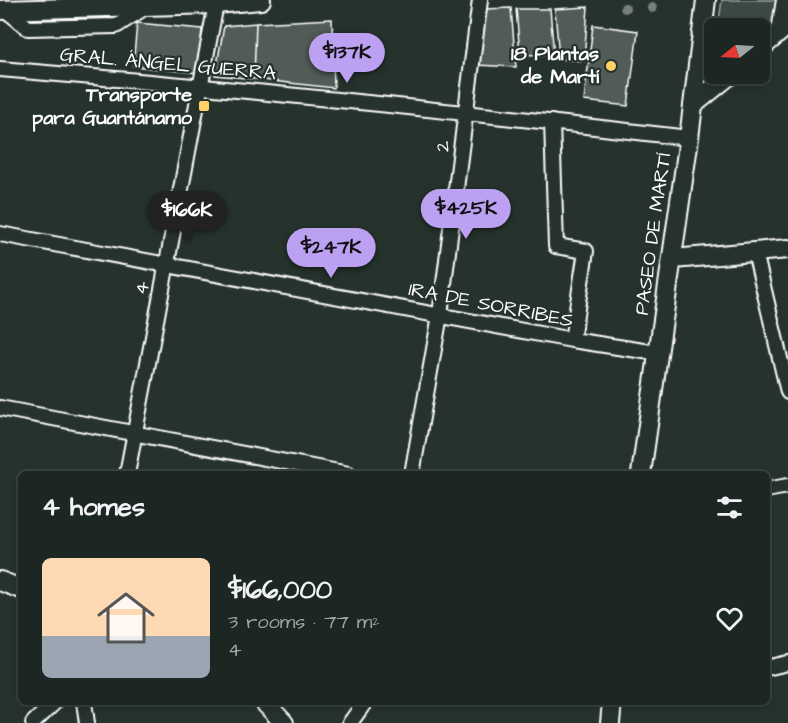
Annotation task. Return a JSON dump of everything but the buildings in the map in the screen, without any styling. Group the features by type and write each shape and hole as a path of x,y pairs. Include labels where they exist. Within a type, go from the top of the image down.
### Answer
{"main road":[{"path":"3,10 216,4 261,0"},
{"path":"693,0 701,37"},
{"name":"PASEO DE MARTÍ","path":"641,471 657,353 673,259 706,0"},
{"path":"770,43 785,33 786,0"},
{"path":"693,105 719,84"},
{"path":"673,259 788,249"},
{"path":"0,581 18,588"},
{"path":"267,705 284,723"},
{"path":"610,723 614,705"}],"street":[{"name":"2","path":"413,471 440,315 480,0"},
{"name":"4","path":"128,471 216,4"},
{"name":"GRAL. ÁNGEL GUERRA","path":"0,69 467,112 689,138"},
{"path":"552,122 556,246 586,251 572,340"},
{"name":"1RA DE SORRIBES","path":"0,234 572,340 657,353"},
{"path":"755,252 788,392"},
{"path":"0,408 136,433 294,469 316,471"},
{"path":"770,489 788,486"},
{"path":"770,667 788,663"},
{"path":"33,723 52,705"},
{"path":"84,705 87,723"},
{"path":"350,723 363,705"}],"shaded area":[{"path":"722,0 777,0 775,32 770,36 770,18 719,18"}],"place":[{"name":"18 Plantas de Martí","path":"611,66"},
{"name":"Transporte para Guantánamo","path":"204,106"}]}
